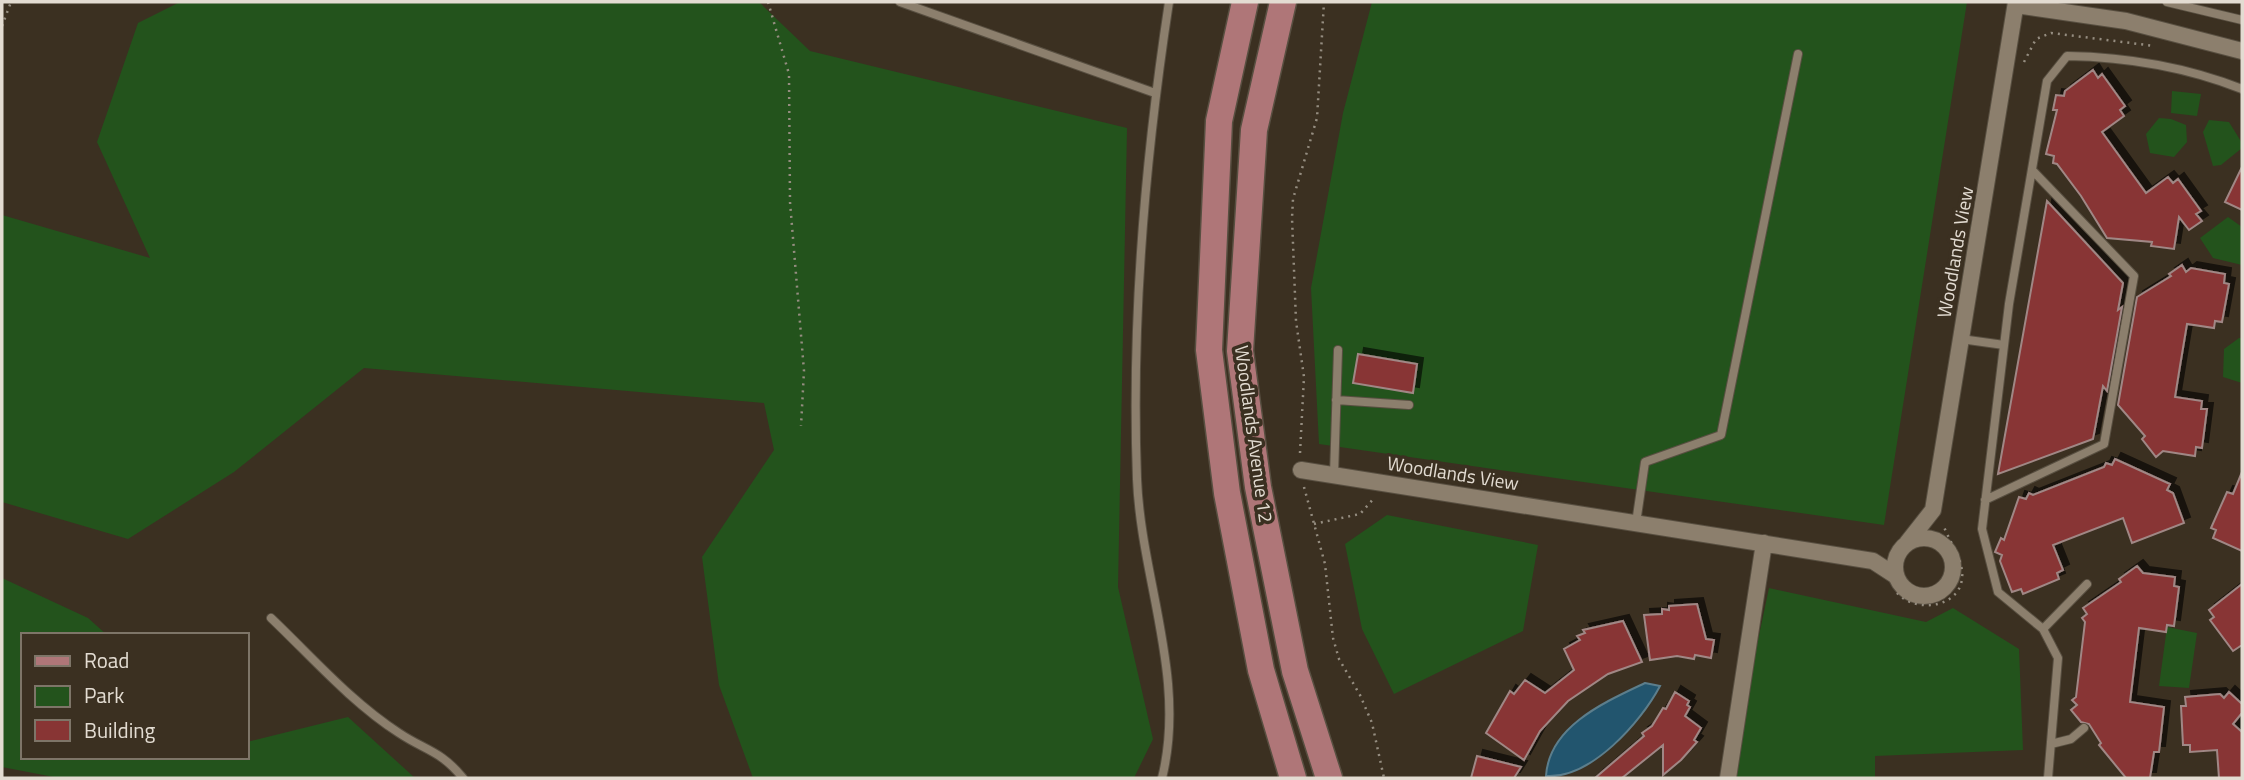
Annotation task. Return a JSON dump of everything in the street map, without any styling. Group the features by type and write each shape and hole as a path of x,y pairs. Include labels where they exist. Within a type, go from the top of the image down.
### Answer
{"main road":[{"name":"Woodlands Avenue 12","path":"1245,2 1219,121 1209,350 1227,493 1261,670 1293,778"},
{"name":"Woodlands Avenue 12","path":"1283,2 1254,130 1240,351 1258,488 1295,671 1329,778"}],"street":[{"name":"Woodlands View","path":"1872,561 1894,582 1919,595 1929,596 1943,589 1952,573 1953,563 1943,545 1938,512 1961,339 2016,3"},
{"path":"2016,3 2126,21 2242,51"},
{"name":"Woodlands View","path":"1301,470 1872,561 1928,538 1943,545"},
{"name":"Woodlands View","path":"1902,549 1938,512"},
{"path":"1728,778 1764,543"},
{"path":"1894,582 1902,549"}],"lane":[{"path":"900,2 1155,93"},
{"path":"1162,778 1167,757 1171,697 1137,481 1137,334 1149,135 1168,2"},
{"path":"2167,2 2242,20"},
{"path":"1636,523 1644,462 1721,435 1798,54"},
{"path":"2048,778 2058,658 2043,629 1998,592 1982,529 2009,304 2034,172 2047,81 2067,56 2105,57 2200,72 2242,89"},
{"path":"1985,500 2104,444 2134,276 2034,172"},
{"path":"1961,339 2004,345"},
{"path":"1334,475 1338,350"},
{"path":"1336,400 1409,405"},
{"path":"2043,629 2087,584"},
{"path":"271,618 356,700 399,733 447,758 463,778"},
{"path":"2051,744 2071,739 2084,728"}],"path":[{"path":"2,26 10,2"},
{"path":"768,2 789,74 790,202 804,371 801,426"},
{"path":"1324,2 1317,118 1296,188 1292,218 1296,321 1304,377 1301,470 1325,564 1333,638 1339,659 1360,695 1372,723 1384,778"},
{"path":"2023,67 2025,55 2036,39 2052,33 2166,48"},
{"path":"1314,524 1360,514 1376,497"},
{"path":"1894,582 1903,599 1916,606 1929,607 1955,593 1962,572 1938,512"}],"green space":[{"path":"180,2 759,2 810,51 1127,128 1118,587 1153,739 1134,778 753,778 719,685 702,557 774,450 764,403 364,368 234,472 128,539 2,502 2,215 150,258 97,142 138,23"},
{"path":"1372,2 1967,2 1884,525 1319,444 1311,288 1343,113"},
{"path":"2172,91 2201,94 2197,116 2171,113"},
{"path":"2159,118 2186,125 2187,142 2174,157 2150,153 2146,134"},
{"path":"2209,120 2229,122 2242,143 2242,148 2221,165 2213,166 2203,132"},
{"path":"2228,217 2242,227 2242,265 2213,258 2200,238"},
{"path":"2242,338 2242,383 2223,377 2224,349"},
{"path":"1387,515 1538,545 1523,631 1394,694 1362,629 1345,544"},
{"path":"2,578 88,618 105,633 21,633 21,759 248,759 248,742 348,717 415,778 59,778 2,767"},
{"path":"1769,588 1926,622 1953,608 2019,649 2023,750 1875,756 1875,778 1729,778"},
{"path":"2167,627 2197,633 2189,688 2159,686"}],"water":[{"path":"1645,683 1660,686 1640,716 1613,746 1580,768 1546,776 1549,758 1568,730 1597,708"}],"building":[{"path":"2093,70 2098,78 2102,74 2125,106 2120,110 2124,116 2102,132 2146,193 2168,177 2173,183 2178,179 2201,211 2196,214 2202,221 2189,230 2179,217 2174,249 2151,246 2152,242 2107,238 2081,196 2057,164 2053,163 2054,156 2046,154 2057,110 2053,110 2056,95 2064,96 2065,91"},
{"path":"2242,167 2242,210 2225,202"},
{"path":"2047,201 2123,283 2118,310 2122,307 2107,391 2103,386 2093,439 1998,474"},
{"path":"2182,265 2186,272 2191,268 2225,274 2224,283 2229,284 2222,322 2215,321 2214,328 2187,324 2180,366 2175,397 2202,401 2201,409 2207,409 2202,448 2196,447 2195,456 2163,451 2156,457 2142,439 2145,436 2118,405 2137,297 2171,276 2169,274"},
{"path":"1358,354 1417,364 1413,393 1353,383"},
{"path":"2115,459 2170,484 2167,490 2173,493 2184,523 2132,543 2123,518 2053,545 2063,570 2057,573 2059,579 2023,594 2021,589 2012,592 2000,561 2002,555 1995,552 2001,538 2004,540 2019,497 2026,499 2029,493 2033,495 2104,467 2106,463 2112,465"},
{"path":"2242,472 2242,551 2213,538 2216,530 2211,528 2227,492 2233,494"},
{"path":"2137,566 2143,573 2175,577 2174,586 2179,587 2174,626 2167,625 2166,632 2139,628 2130,702 2164,707 2159,752 2154,752 2150,778 2126,778 2099,745 2101,743 2089,724 2081,722 2071,710 2077,705 2072,700 2076,697 2085,622 2082,618 2087,614 2083,608 2121,582 2119,579"},
{"path":"2242,584 2242,645 2233,651 2210,620 2214,617 2209,610"},
{"path":"1697,604 1706,639 1714,640 1711,658 1695,655 1694,659 1677,656 1650,660 1644,615 1662,614 1662,609 1669,610 1669,606"},
{"path":"1623,621 1642,662 1608,674 1568,701 1540,731 1524,760 1486,733 1510,691 1514,694 1525,680 1545,693 1574,670 1564,649 1580,640 1577,636 1585,633 1583,630"},
{"path":"1675,692 1689,701 1687,705 1690,707 1685,716 1701,728 1694,740 1697,742 1681,760 1663,775 1663,745 1622,778 1595,778 1644,736 1642,733 1652,726 1663,708 1666,709"},
{"path":"2229,692 2242,704 2242,713 2233,724 2242,732 2242,778 2219,778 2217,750 2190,752 2190,745 2183,745 2181,706 2186,706 2185,697 2220,694 2224,698"},
{"path":"1477,756 1521,767 1514,778 1471,778"}]}
